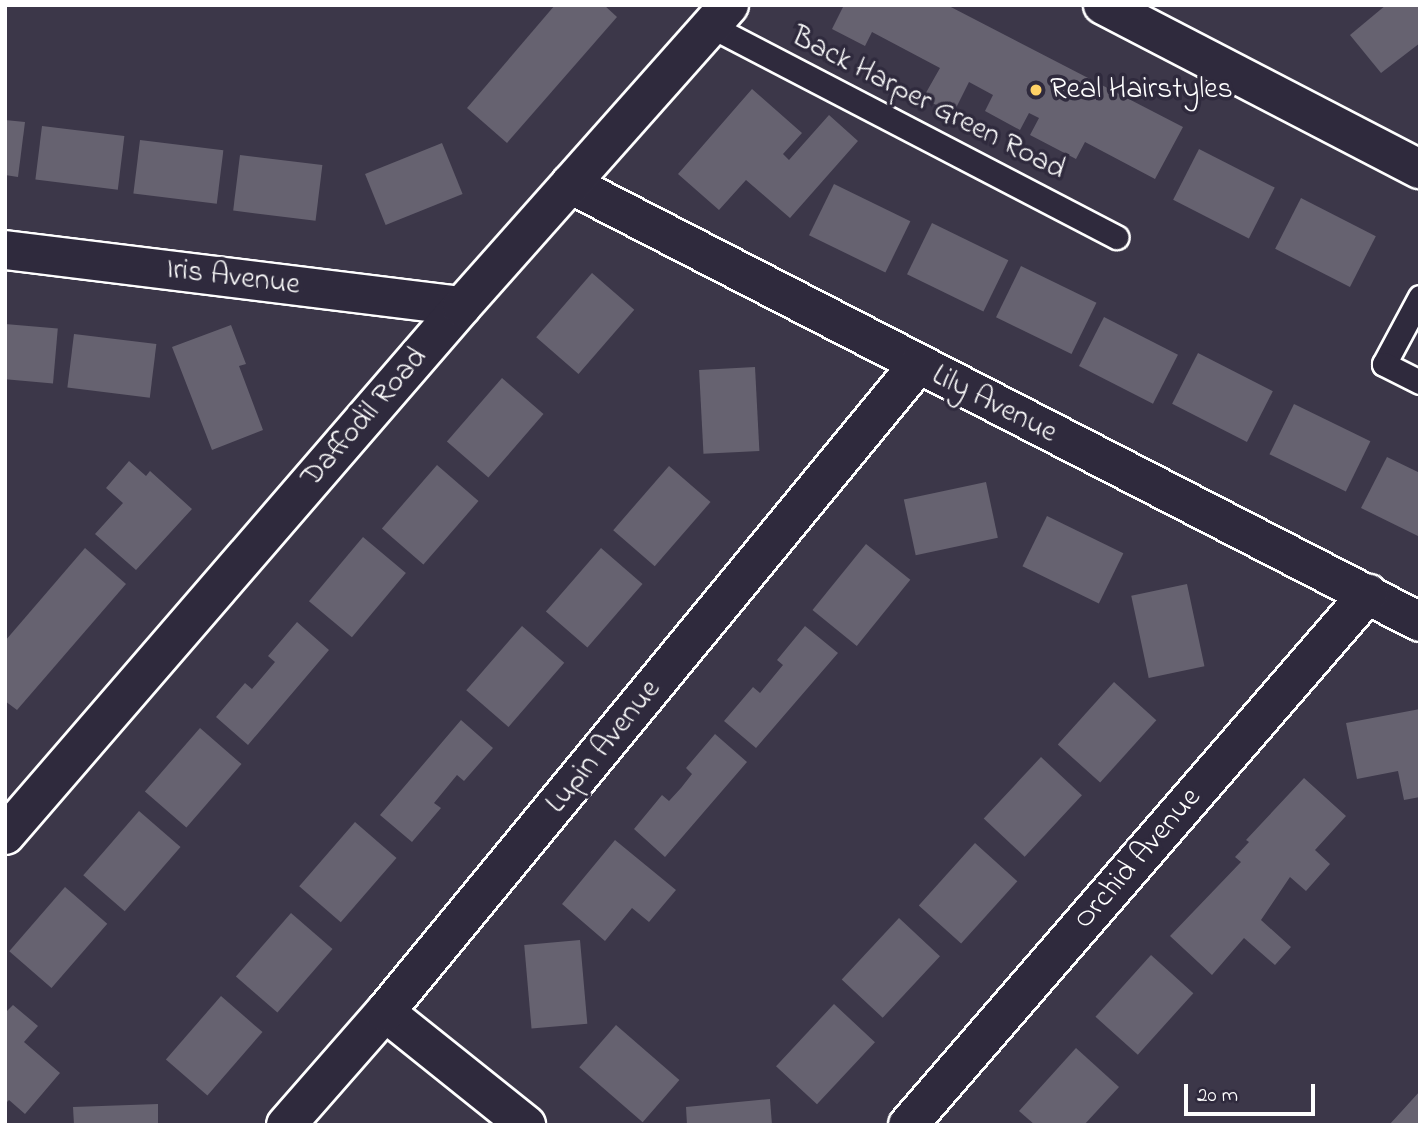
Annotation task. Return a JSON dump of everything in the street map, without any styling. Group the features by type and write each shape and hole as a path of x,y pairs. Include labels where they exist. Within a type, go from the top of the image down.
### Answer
{"street":[{"path":"1103,5 1420,169"},
{"name":"Daffodil Road","path":"5,835 462,306 720,16"},
{"name":"Lily Avenue","path":"570,184 917,366 1420,622"},
{"name":"Iris Avenue","path":"5,250 462,306"},
{"name":"Lupin Avenue","path":"286,1125 385,1012 917,366"},
{"name":"Orchid Avenue","path":"908,1125 1368,594"},
{"path":"385,1012 526,1125"}],"lane":[{"name":"Back Harper Green Road","path":"720,16 1116,237"},
{"path":"1420,297 1384,364 1420,382"}],"building":[{"path":"555,5 604,5 617,17 507,143 467,108"},
{"path":"844,5 947,5 1183,127 1155,179 1085,142 1076,159 1030,135 1039,118 1029,113 1020,130 985,111 993,95 969,82 953,114 923,98 940,68 872,32 865,46 832,29"},
{"path":"1386,5 1420,5 1420,43 1381,73 1350,35"},
{"path":"752,89 802,133 783,154 789,160 829,115 858,141 790,218 746,180 719,210 678,174"},
{"path":"5,120 25,122 18,177 5,175"},
{"path":"42,126 124,136 118,190 35,180"},
{"path":"140,140 223,150 217,204 133,194"},
{"path":"442,143 463,194 386,225 365,174"},
{"path":"1199,149 1275,188 1249,238 1173,200"},
{"path":"240,155 322,165 316,221 233,211"},
{"path":"834,184 910,221 885,272 809,235"},
{"path":"1301,198 1376,236 1350,287 1275,249"},
{"path":"932,223 1008,260 983,311 907,274"},
{"path":"1021,266 1096,303 1072,354 996,317"},
{"path":"592,273 634,310 578,374 536,337"},
{"path":"1104,317 1178,355 1153,404 1079,366"},
{"path":"5,324 58,329 53,383 5,379"},
{"path":"231,325 246,364 239,366 263,430 212,450 172,347"},
{"path":"74,334 156,344 150,398 67,388"},
{"path":"1198,353 1273,391 1247,442 1172,404"},
{"path":"755,367 759,451 703,454 699,370"},
{"path":"502,378 544,414 488,477 447,441"},
{"path":"1294,404 1370,441 1346,492 1269,454"},
{"path":"1387,457 1420,473 1420,537 1361,508"},
{"path":"129,461 146,476 150,471 192,509 136,570 95,534 123,503 106,488"},
{"path":"437,465 479,501 423,564 382,528"},
{"path":"669,466 711,502 655,566 613,530"},
{"path":"986,482 998,538 916,555 904,499"},
{"path":"1047,516 1123,553 1099,604 1022,566"},
{"path":"363,537 406,573 352,637 309,601"},
{"path":"866,544 910,580 857,646 813,610"},
{"path":"85,548 126,584 17,710 5,701 5,641"},
{"path":"601,548 643,584 587,647 546,611"},
{"path":"1187,584 1204,666 1149,678 1131,596"},
{"path":"297,622 329,650 248,745 216,717 245,683 252,689 275,662 268,656"},
{"path":"522,626 564,663 508,727 466,690"},
{"path":"805,626 838,653 756,748 724,721 753,687 760,693 783,665 777,660"},
{"path":"1114,682 1156,720 1100,783 1058,744"},
{"path":"1420,709 1420,797 1404,800 1398,771 1357,779 1346,723"},
{"path":"461,720 493,748 464,781 457,775 434,803 441,808 412,842 380,815"},
{"path":"200,728 242,764 186,827 145,791"},
{"path":"715,734 747,762 665,857 634,829 662,795 669,801 681,788 692,774 686,768"},
{"path":"1041,757 1082,795 1025,857 984,818"},
{"path":"1304,778 1346,816 1315,850 1330,864 1306,891 1290,877 1261,920 1291,947 1275,965 1244,938 1212,975 1170,936 1241,862 1235,857 1249,842 1246,840"},
{"path":"139,811 181,847 125,911 83,875"},
{"path":"355,822 397,858 341,922 299,886"},
{"path":"615,840 676,890 649,922 632,908 605,941 562,904"},
{"path":"975,843 1017,881 961,944 919,905"},
{"path":"65,887 107,924 51,988 9,951"},
{"path":"291,913 333,949 277,1012 236,976"},
{"path":"899,918 940,956 883,1018 842,979"},
{"path":"580,940 587,1024 532,1029 524,945"},
{"path":"1151,955 1193,993 1138,1055 1095,1017"},
{"path":"221,996 263,1032 207,1095 166,1059"},
{"path":"834,1004 875,1042 817,1104 776,1066"},
{"path":"13,1005 38,1026 24,1042 60,1073 25,1114 9,1100 5,1104 5,1013"},
{"path":"616,1025 679,1080 643,1122 579,1067"},
{"path":"1076,1048 1119,1087 1084,1125 1035,1125 1019,1111"},
{"path":"1420,1091 1420,1125 1389,1125 1401,1112"},
{"path":"770,1099 772,1125 687,1125 686,1107"},
{"path":"158,1104 158,1125 74,1125 73,1107"}],"place":[{"name":"Real Hairstyles","path":"1036,90"}]}
